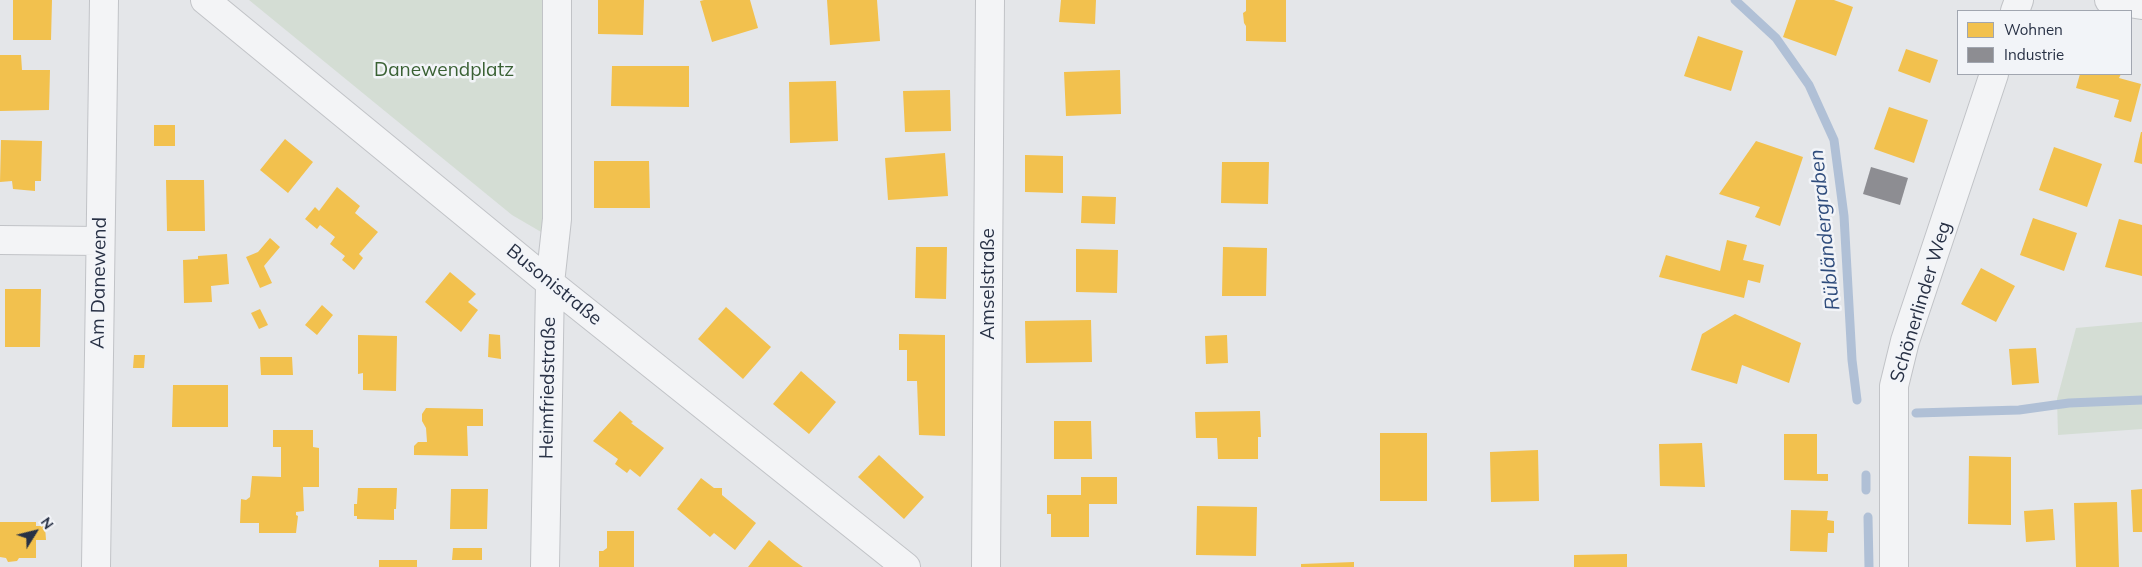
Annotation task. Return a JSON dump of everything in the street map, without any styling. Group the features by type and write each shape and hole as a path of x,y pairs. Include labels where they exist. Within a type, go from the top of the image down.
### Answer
{"street":[{"name":"Am Danewend","path":"96,567 104,0"},
{"name":"Busonistraße","path":"204,0 550,282 906,567"},
{"name":"Heimfriedstraße","path":"545,567 550,282 556,219 557,0"},
{"name":"Amselstraße","path":"986,567 990,0"},
{"path":"2109,0 2142,4"},
{"name":"Schönerlinder Weg","path":"1894,567 1894,386 1905,341 1994,75"},
{"path":"0,240 100,241"}],"green space":[{"name":"Danewendplatz","path":"249,0 548,0 548,236 512,215"},
{"path":"2142,322 2142,429 2058,435 2057,399 2076,328"}],"building: Wohnen":[{"path":"13,0 52,0 51,40 13,40"},
{"path":"598,0 644,0 643,35 598,34"},
{"path":"750,0 758,28 712,42 700,1"},
{"path":"827,0 877,0 880,41 830,45"},
{"path":"1061,0 1096,0 1095,24 1059,22"},
{"path":"1246,0 1286,0 1286,42 1246,41 1246,26 1243,13 1246,11"},
{"path":"1796,0 1834,0 1853,7 1836,56 1783,37"},
{"path":"1698,36 1743,51 1731,91 1684,76"},
{"path":"1906,49 1938,60 1930,83 1898,71"},
{"path":"0,55 21,55 22,70 50,70 49,110 0,111"},
{"path":"612,66 689,66 689,107 611,106"},
{"path":"1120,70 1121,114 1066,116 1064,72"},
{"path":"2080,75 2120,75 2119,78 2141,84 2131,122 2114,117 2119,100 2076,88"},
{"path":"836,81 838,141 790,143 789,82"},
{"path":"950,90 951,131 905,132 903,91"},
{"path":"1889,107 1928,120 1914,163 1874,149"},
{"path":"154,125 175,125 175,146 154,146"},
{"path":"2142,132 2142,164 2134,162"},
{"path":"285,139 313,162 288,193 260,170"},
{"path":"1,140 42,141 41,181 35,181 35,191 13,189 12,181 0,182"},
{"path":"1756,141 1803,157 1780,226 1755,217 1760,207 1719,194"},
{"path":"2054,147 2102,164 2087,207 2039,190"},
{"path":"945,153 948,196 888,200 885,158"},
{"path":"1025,155 1063,156 1063,193 1025,192"},
{"path":"594,161 649,161 650,208 594,208"},
{"path":"1222,162 1269,162 1268,204 1221,203"},
{"path":"166,180 204,180 205,231 167,231"},
{"path":"337,187 360,206 355,213 378,232 359,254 363,258 354,270 342,260 345,256 330,244 335,237 320,225 317,229 305,219 315,207 319,211"},
{"path":"1082,196 1116,197 1115,224 1081,223"},
{"path":"2033,218 2077,233 2064,271 2020,255"},
{"path":"2119,219 2142,225 2142,276 2105,267"},
{"path":"270,238 280,247 264,266 272,283 260,288 246,257 258,252"},
{"path":"1727,240 1747,245 1743,260 1764,265 1760,283 1748,280 1744,298 1659,277 1666,255 1720,271"},
{"path":"916,247 947,247 946,299 915,298"},
{"path":"1223,247 1267,248 1266,296 1222,296"},
{"path":"1076,249 1118,250 1117,293 1076,292"},
{"path":"227,254 229,284 211,286 212,302 184,303 183,260 198,259 198,256"},
{"path":"1981,268 2015,286 1996,322 1961,304"},
{"path":"450,272 476,294 468,302 478,310 461,332 425,302"},
{"path":"5,289 41,289 40,347 5,347"},
{"path":"322,305 333,315 317,335 305,325"},
{"path":"726,307 771,347 743,379 698,339"},
{"path":"260,309 268,325 259,329 251,313"},
{"path":"1735,314 1801,343 1789,383 1742,365 1737,384 1691,370 1702,334"},
{"path":"1091,320 1092,362 1026,363 1025,321"},
{"path":"489,334 500,335 501,359 488,357"},
{"path":"899,334 945,335 945,436 919,435 917,381 907,381 907,350 899,350"},
{"path":"358,335 397,336 396,391 363,390 363,373 358,374"},
{"path":"1227,335 1228,363 1206,364 1205,336"},
{"path":"2036,348 2039,383 2012,385 2009,349"},
{"path":"134,355 145,355 144,368 133,368"},
{"path":"260,357 292,357 293,375 261,375"},
{"path":"801,371 836,402 809,434 773,404"},
{"path":"173,385 228,385 228,427 172,427"},
{"path":"426,408 483,409 483,426 467,426 468,456 414,455 414,446 418,442 427,442 426,428 422,421 422,414"},
{"path":"620,411 633,422 631,423 664,448 640,477 630,469 627,473 615,464 618,459 593,441"},
{"path":"1260,411 1261,437 1258,437 1258,459 1218,459 1217,438 1196,438 1195,412"},
{"path":"1054,421 1091,421 1092,459 1054,459"},
{"path":"273,430 313,430 313,447 319,448 319,487 303,487 304,511 296,512 298,516 296,533 259,533 259,523 240,523 241,499 246,500 250,497 252,476 281,477 281,447 273,447"},
{"path":"1380,433 1427,433 1427,501 1380,501"},
{"path":"1784,434 1817,434 1817,474 1828,474 1828,481 1784,480"},
{"path":"1702,443 1705,487 1660,486 1659,444"},
{"path":"1538,450 1539,501 1491,502 1490,452"},
{"path":"879,455 924,497 904,519 858,477"},
{"path":"1969,456 2011,457 2011,525 1968,524"},
{"path":"1081,477 1117,477 1117,504 1089,504 1089,537 1051,537 1051,514 1047,514 1047,495 1081,495"},
{"path":"701,478 714,488 722,488 722,495 756,523 735,550 714,533 710,537 677,509"},
{"path":"358,488 397,488 394,520 357,519 357,516 354,516 354,504 357,504"},
{"path":"451,489 488,489 487,529 450,529"},
{"path":"2142,489 2142,532 2133,532 2131,490"},
{"path":"2117,502 2119,567 2076,567 2074,503"},
{"path":"1197,506 1257,507 1256,556 1196,555"},
{"path":"2053,509 2055,540 2026,542 2024,511"},
{"path":"1791,510 1828,511 1827,520 1834,521 1834,533 1828,533 1827,552 1790,551"},
{"path":"0,522 36,522 36,526 45,526 46,540 36,540 36,558 19,558 17,561 8,562 6,558 0,557"},
{"path":"607,531 634,531 634,567 599,567 599,551 607,548"},
{"path":"769,540 793,560 803,567 748,567"},
{"path":"453,548 482,548 482,560 452,560"},
{"path":"1627,554 1627,567 1574,567 1574,555"},
{"path":"379,560 417,560 417,567 379,567"},
{"path":"1354,562 1354,567 1301,567 1301,564"}],"building: Industrie":[{"path":"1871,167 1908,178 1900,205 1863,194"}],"waterway":[{"name":"Rübländergraben","path":"1735,0 1776,38 1809,85 1834,140 1844,216 1852,360 1857,400"},
{"name":"Rübländergraben","path":"1916,413 2019,410 2069,403 2142,400"},
{"path":"1866,475 1866,490"},
{"path":"1868,517 1869,567"}]}
